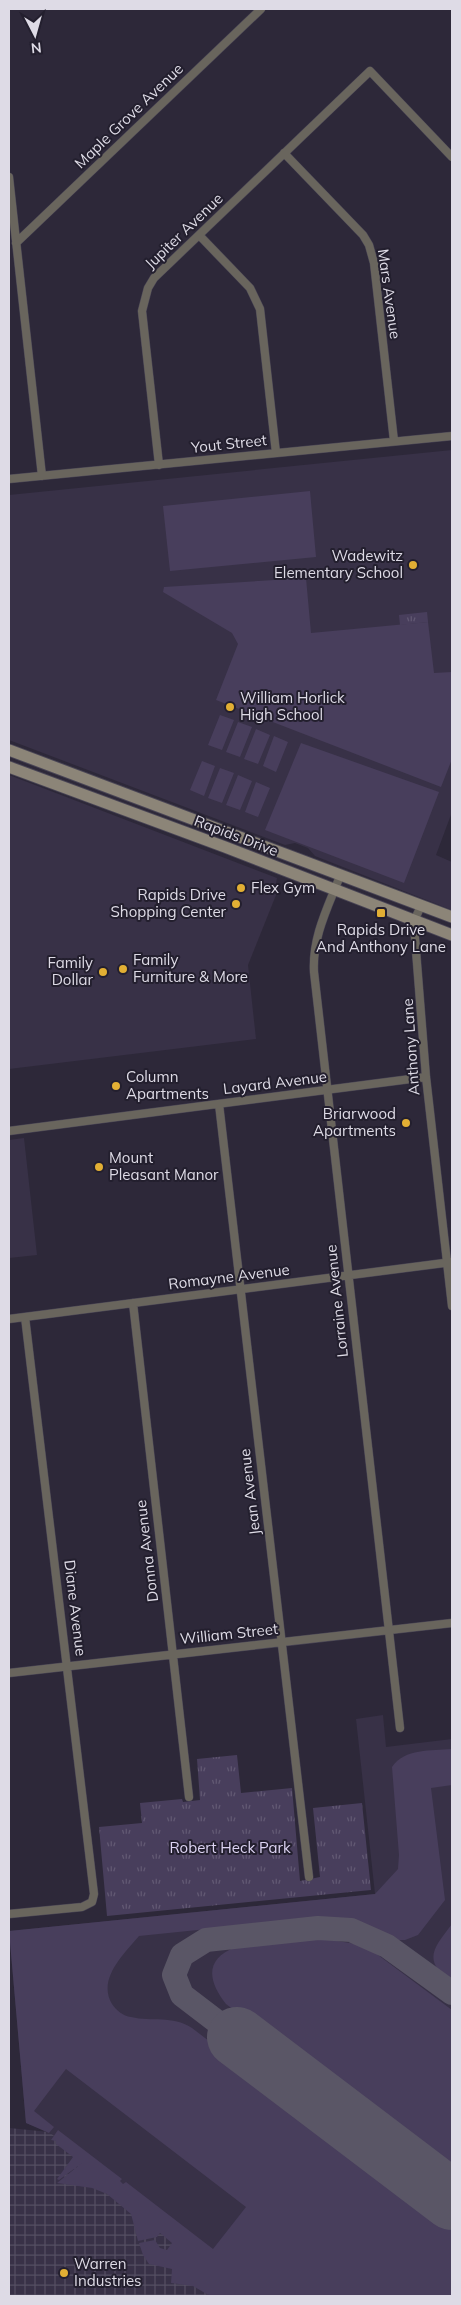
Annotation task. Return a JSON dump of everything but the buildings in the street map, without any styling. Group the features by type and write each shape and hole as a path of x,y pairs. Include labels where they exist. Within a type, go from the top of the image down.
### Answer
{"street":[{"name":"Maple Grove Avenue","path":"13,239 261,9"},
{"name":"Jupiter Avenue","path":"159,465 142,319 144,300 154,278 370,71 452,158"},
{"name":"Mars Avenue","path":"284,153 363,236 369,245 374,263 394,441"},
{"path":"9,177 13,239 42,476"},
{"path":"199,235 250,288 258,304 276,453"},
{"name":"Yout Street","path":"9,479 452,436"},
{"name":"Rapids Drive","path":"9,750 452,918"},
{"name":"Rapids Drive","path":"9,767 225,847 452,935"},
{"name":"Lorraine Avenue","path":"340,876 317,936 313,960 400,1728"},
{"name":"Anthony Lane","path":"421,906 414,921 426,1077 450,1262 452,1306"},
{"name":"Layard Avenue","path":"9,1131 426,1077"},
{"name":"Jean Avenue","path":"219,1104 309,1877"},
{"name":"Romayne Avenue","path":"9,1319 450,1262"},
{"name":"Donna Avenue","path":"132,1303 189,1797"},
{"name":"Diane Avenue","path":"9,1914 82,1907 92,1902 94,1894 25,1317"},
{"name":"William Street","path":"9,1673 452,1623"}],"shaded area":[{"name":"William Horlick High School","path":"452,450 452,812 436,855 452,862 452,910 315,856 308,848 295,843 285,845 9,740 9,495"},
{"name":"Rapids Drive Shopping Center","path":"9,775 277,878 275,889 278,890 248,965 256,1039 9,1069"},
{"path":"24,1138 37,1255 9,1258 9,1140"},
{"path":"383,1715 386,1747 452,1739 452,2296 245,2296 49,2132 26,2123 9,1931 375,1894 356,1719"},
{"path":"9,2128 49,2132 86,2160 245,2296 9,2296"}],"green space":[{"path":"310,491 316,557 170,571 163,506"},
{"path":"306,578 311,633 428,622 434,673 452,672 452,759 441,787 216,700 238,644 232,633 163,592 164,587"},
{"path":"427,612 428,622 400,625 399,615"},
{"path":"220,715 234,720 222,750 208,745"},
{"path":"238,722 252,727 240,757 226,752"},
{"path":"256,729 270,735 258,764 244,759"},
{"path":"274,736 288,742 276,772 263,766"},
{"path":"301,743 439,792 404,883 265,830"},
{"path":"202,761 215,766 204,796 190,790"},
{"path":"220,768 234,773 222,803 208,798"},
{"path":"238,775 252,781 240,810 226,805"},
{"path":"256,782 270,788 258,817 245,812"},
{"path":"452,1749 452,1785 431,1788 445,1900 418,1935 405,1940 397,1940 358,1922 326,1917 139,1936 114,1967 108,1985 108,1995 112,2004 120,2012 128,2016 177,2022 192,2028 452,2227 452,2296 210,2296 193,2286 171,2283 172,2269 149,2264 143,2255 139,2243 155,2240 160,2248 167,2250 172,2243 160,2233 157,2237 138,2241 131,2214 107,2194 92,2188 57,2183 82,2163 59,2180 57,2179 73,2157 56,2144 56,2141 51,2140 58,2130 122,2179 120,2181 123,2184 126,2182 213,2249 246,2207 66,2069 34,2111 54,2127 49,2133 26,2123 9,1931 375,1894 398,1869 399,1855 392,1767 397,1761 411,1753"},
{"name":"Robert Heck Park","path":"237,1755 241,1793 292,1788 300,1881 320,1877 313,1808 362,1803 371,1890 107,1916 99,1827 142,1823 140,1803 182,1799 183,1802 200,1800 197,1759"},
{"path":"452,1924 452,1983 437,1968 434,1954 440,1941"},
{"path":"319,1938 356,1944 374,1952 452,2010 452,2176 226,2004 215,1987 212,1971 214,1964 218,1958 236,1947"}],"taxiway":[{"path":"237,2037 182,1995 174,1975 182,1955 206,1940 318,1928 351,1930 387,1946 452,1993"}],"runway":[{"path":"237,2037 452,2200"}],"place":[{"name":"Wadewitz Elementary School","path":"413,565"},
{"name":"William Horlick High School","path":"230,707"},
{"name":"Flex Gym","path":"241,888"},
{"name":"Rapids Drive Shopping Center","path":"236,904"},
{"name":"Rapids Drive And Anthony Lane","path":"381,913"},
{"name":"Family Furniture & More","path":"123,969"},
{"name":"Family Dollar","path":"103,972"},
{"name":"Column Apartments","path":"116,1086"},
{"name":"Briarwood Apartments","path":"406,1123"},
{"name":"Mount Pleasant Manor","path":"99,1167"},
{"name":"Warren Industries","path":"64,2273"}]}
